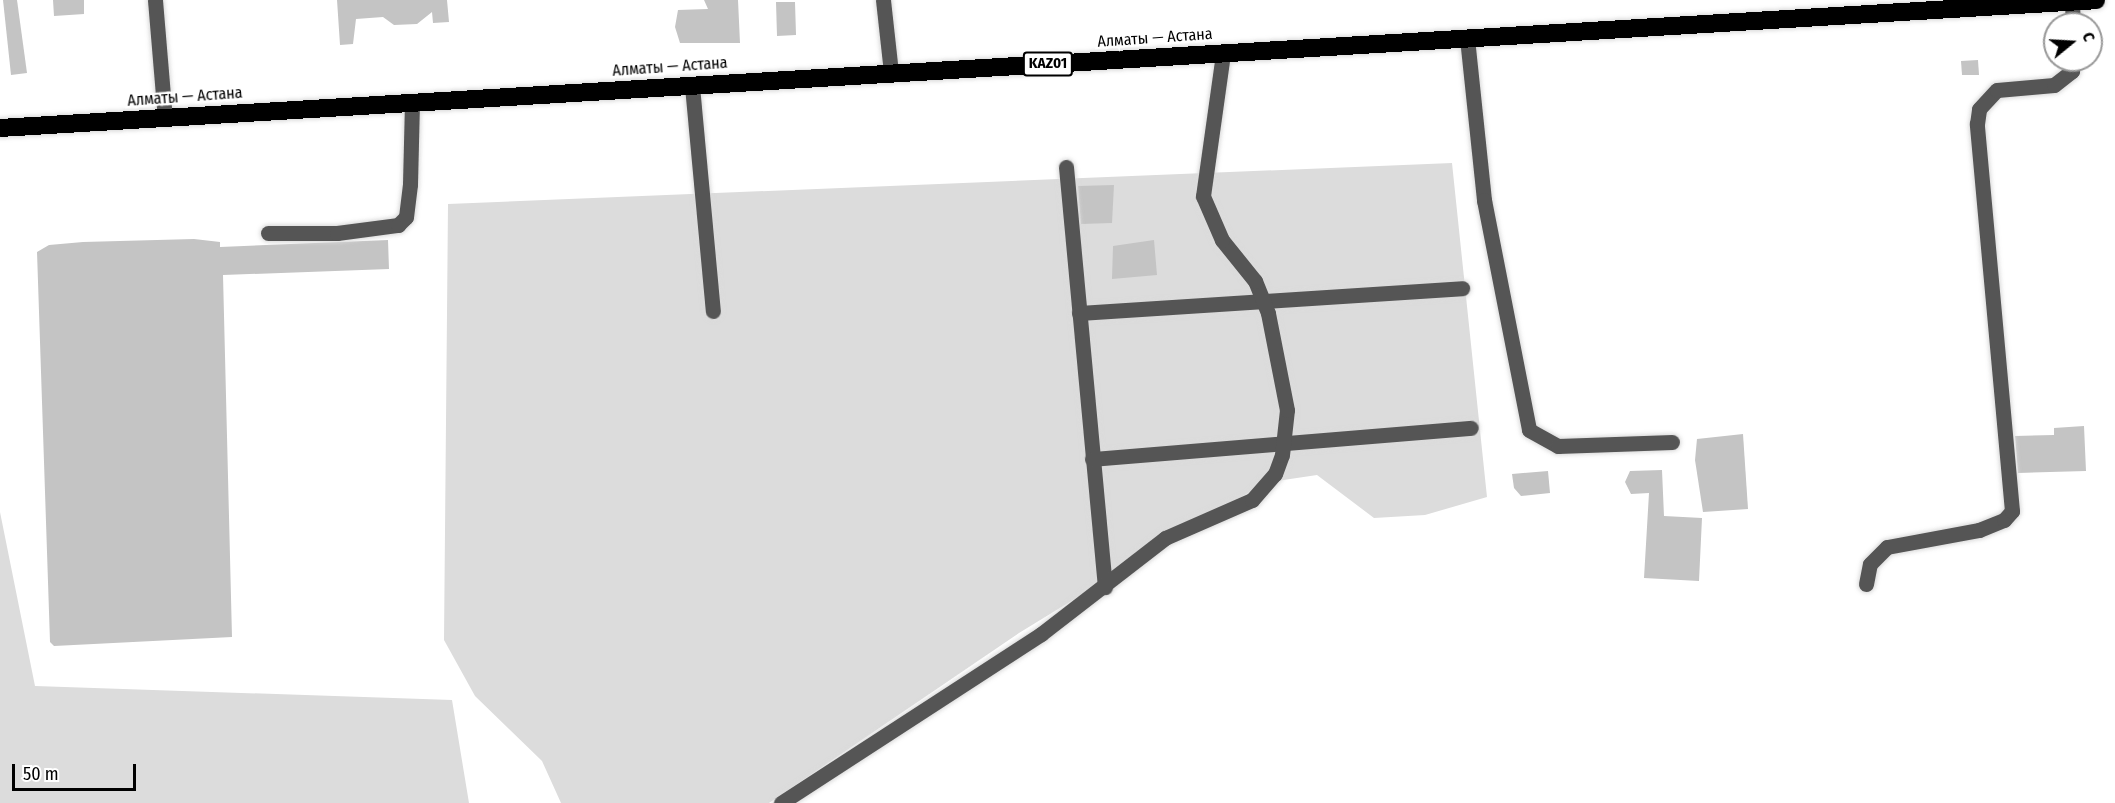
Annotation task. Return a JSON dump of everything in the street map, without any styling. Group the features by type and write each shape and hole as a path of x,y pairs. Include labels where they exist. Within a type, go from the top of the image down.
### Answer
{"highway":[{"name":"Алматы — Астана","path":"0,128 2096,0"}],"street":[{"path":"155,0 165,118"},
{"path":"883,0 891,73"},
{"path":"2072,2 2072,12"},
{"path":"1467,38 1484,200 1529,430 1558,446 1672,442"},
{"path":"781,803 1041,634 1105,587 1165,538 1258,495 1275,474 1285,441 1282,380 1262,298 1256,281 1222,240 1203,196 1223,53"},
{"path":"1866,584 1870,564 1887,547 1979,530 2012,511 1977,124 1979,110 1997,90 2054,85 2071,72"},
{"path":"692,86 712,311"},
{"path":"268,233 388,228 406,217 412,103"},
{"path":"1066,167 1105,587"},
{"path":"1078,313 1262,298 1462,288"},
{"path":"1092,459 1285,441 1471,428"}],"shaded area":[{"path":"1452,163 1487,497 1425,515 1374,518 1317,475 1264,483 1019,633 769,803 561,803 542,761 475,696 444,640 448,204"},
{"path":"0,512 35,686 452,700 469,803 0,803"}],"building":[{"path":"3,0 17,0 27,73 11,75"},
{"path":"53,0 84,0 84,14 54,16"},
{"path":"337,0 447,0 449,22 433,23 432,12 417,24 394,25 383,17 356,19 353,44 340,45"},
{"path":"704,0 738,0 740,43 680,43 675,27 678,10 708,9"},
{"path":"776,2 795,2 796,35 777,36"},
{"path":"1978,60 1979,75 1962,75 1961,61"},
{"path":"1114,185 1112,223 1081,224 1078,186"},
{"path":"194,239 220,242 220,247 388,240 389,269 223,275 232,637 54,646 50,642 37,252 49,245 83,242"},
{"path":"1154,240 1157,275 1112,279 1113,246"},
{"path":"2084,426 2086,471 2018,473 2015,436 2054,435 2054,428"},
{"path":"1743,434 1748,509 1703,512 1695,460 1697,439"},
{"path":"1662,470 1664,516 1702,518 1699,581 1644,578 1649,493 1631,494 1625,482 1630,471"},
{"path":"1548,471 1550,493 1521,496 1514,488 1512,474"}]}
